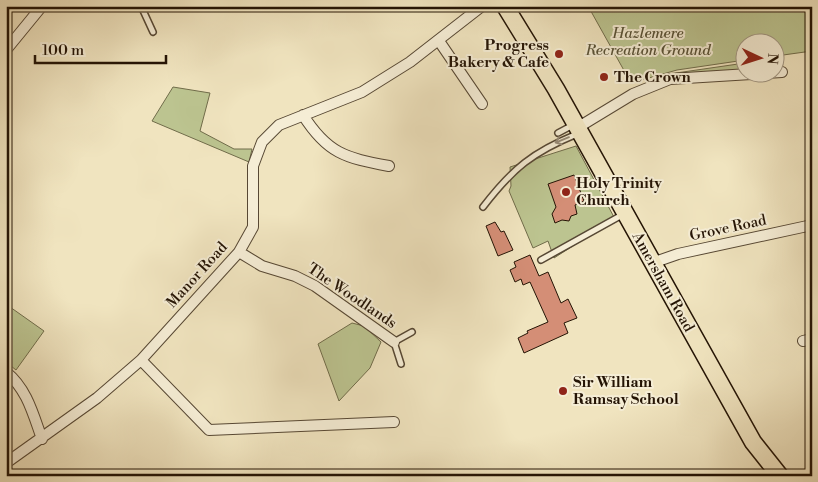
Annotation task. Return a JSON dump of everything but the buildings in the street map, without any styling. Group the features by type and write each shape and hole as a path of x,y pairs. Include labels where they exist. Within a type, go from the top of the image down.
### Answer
{"main road":[{"name":"Amersham Road","path":"506,6 578,128 754,442 780,476"}],"street":[{"path":"6,50 42,6"},
{"name":"Manor Road","path":"6,463 97,398 141,360 239,252 253,227 253,166 262,142 279,126 302,114 362,92 439,41 482,6"},
{"path":"439,41 482,104"},
{"path":"578,128 633,94 670,79 736,75"},
{"path":"302,114 316,135 335,151 359,160 389,166"},
{"name":"Grove Road","path":"652,263 678,254 812,225"},
{"name":"The Woodlands","path":"239,252 262,266 295,276 315,286 394,342"},
{"path":"141,360 209,430 394,422"},
{"path":"6,372 16,380 26,395 42,439"}],"lane":[{"path":"141,6 153,32"},
{"path":"558,133 578,128"},
{"path":"483,207 515,170 544,148 578,128"},
{"path":"541,260 624,213"},
{"path":"402,364 394,342 412,332"}],"green space":[{"name":"Hazlemere Recreation Ground","path":"588,6 812,6 812,51 786,55 786,32 736,32 736,61 677,70 631,83"},
{"path":"736,64 736,71 668,75"},
{"path":"173,87 210,93 200,131 234,149 252,149 249,162 152,121"},
{"path":"576,146 615,219 554,258 548,241 533,248 509,191 511,186 510,167"},
{"path":"10,307 44,331 16,370 6,362 6,312"},
{"path":"352,323 364,326 381,342 370,368 339,401 318,344"}],"place":[{"name":"Progress Bakery & Cafe","path":"559,54"},
{"name":"The Crown","path":"604,77"},
{"name":"Holy Trinity Church","path":"566,192"},
{"name":"Sir William Ramsay School","path":"563,391"}]}
